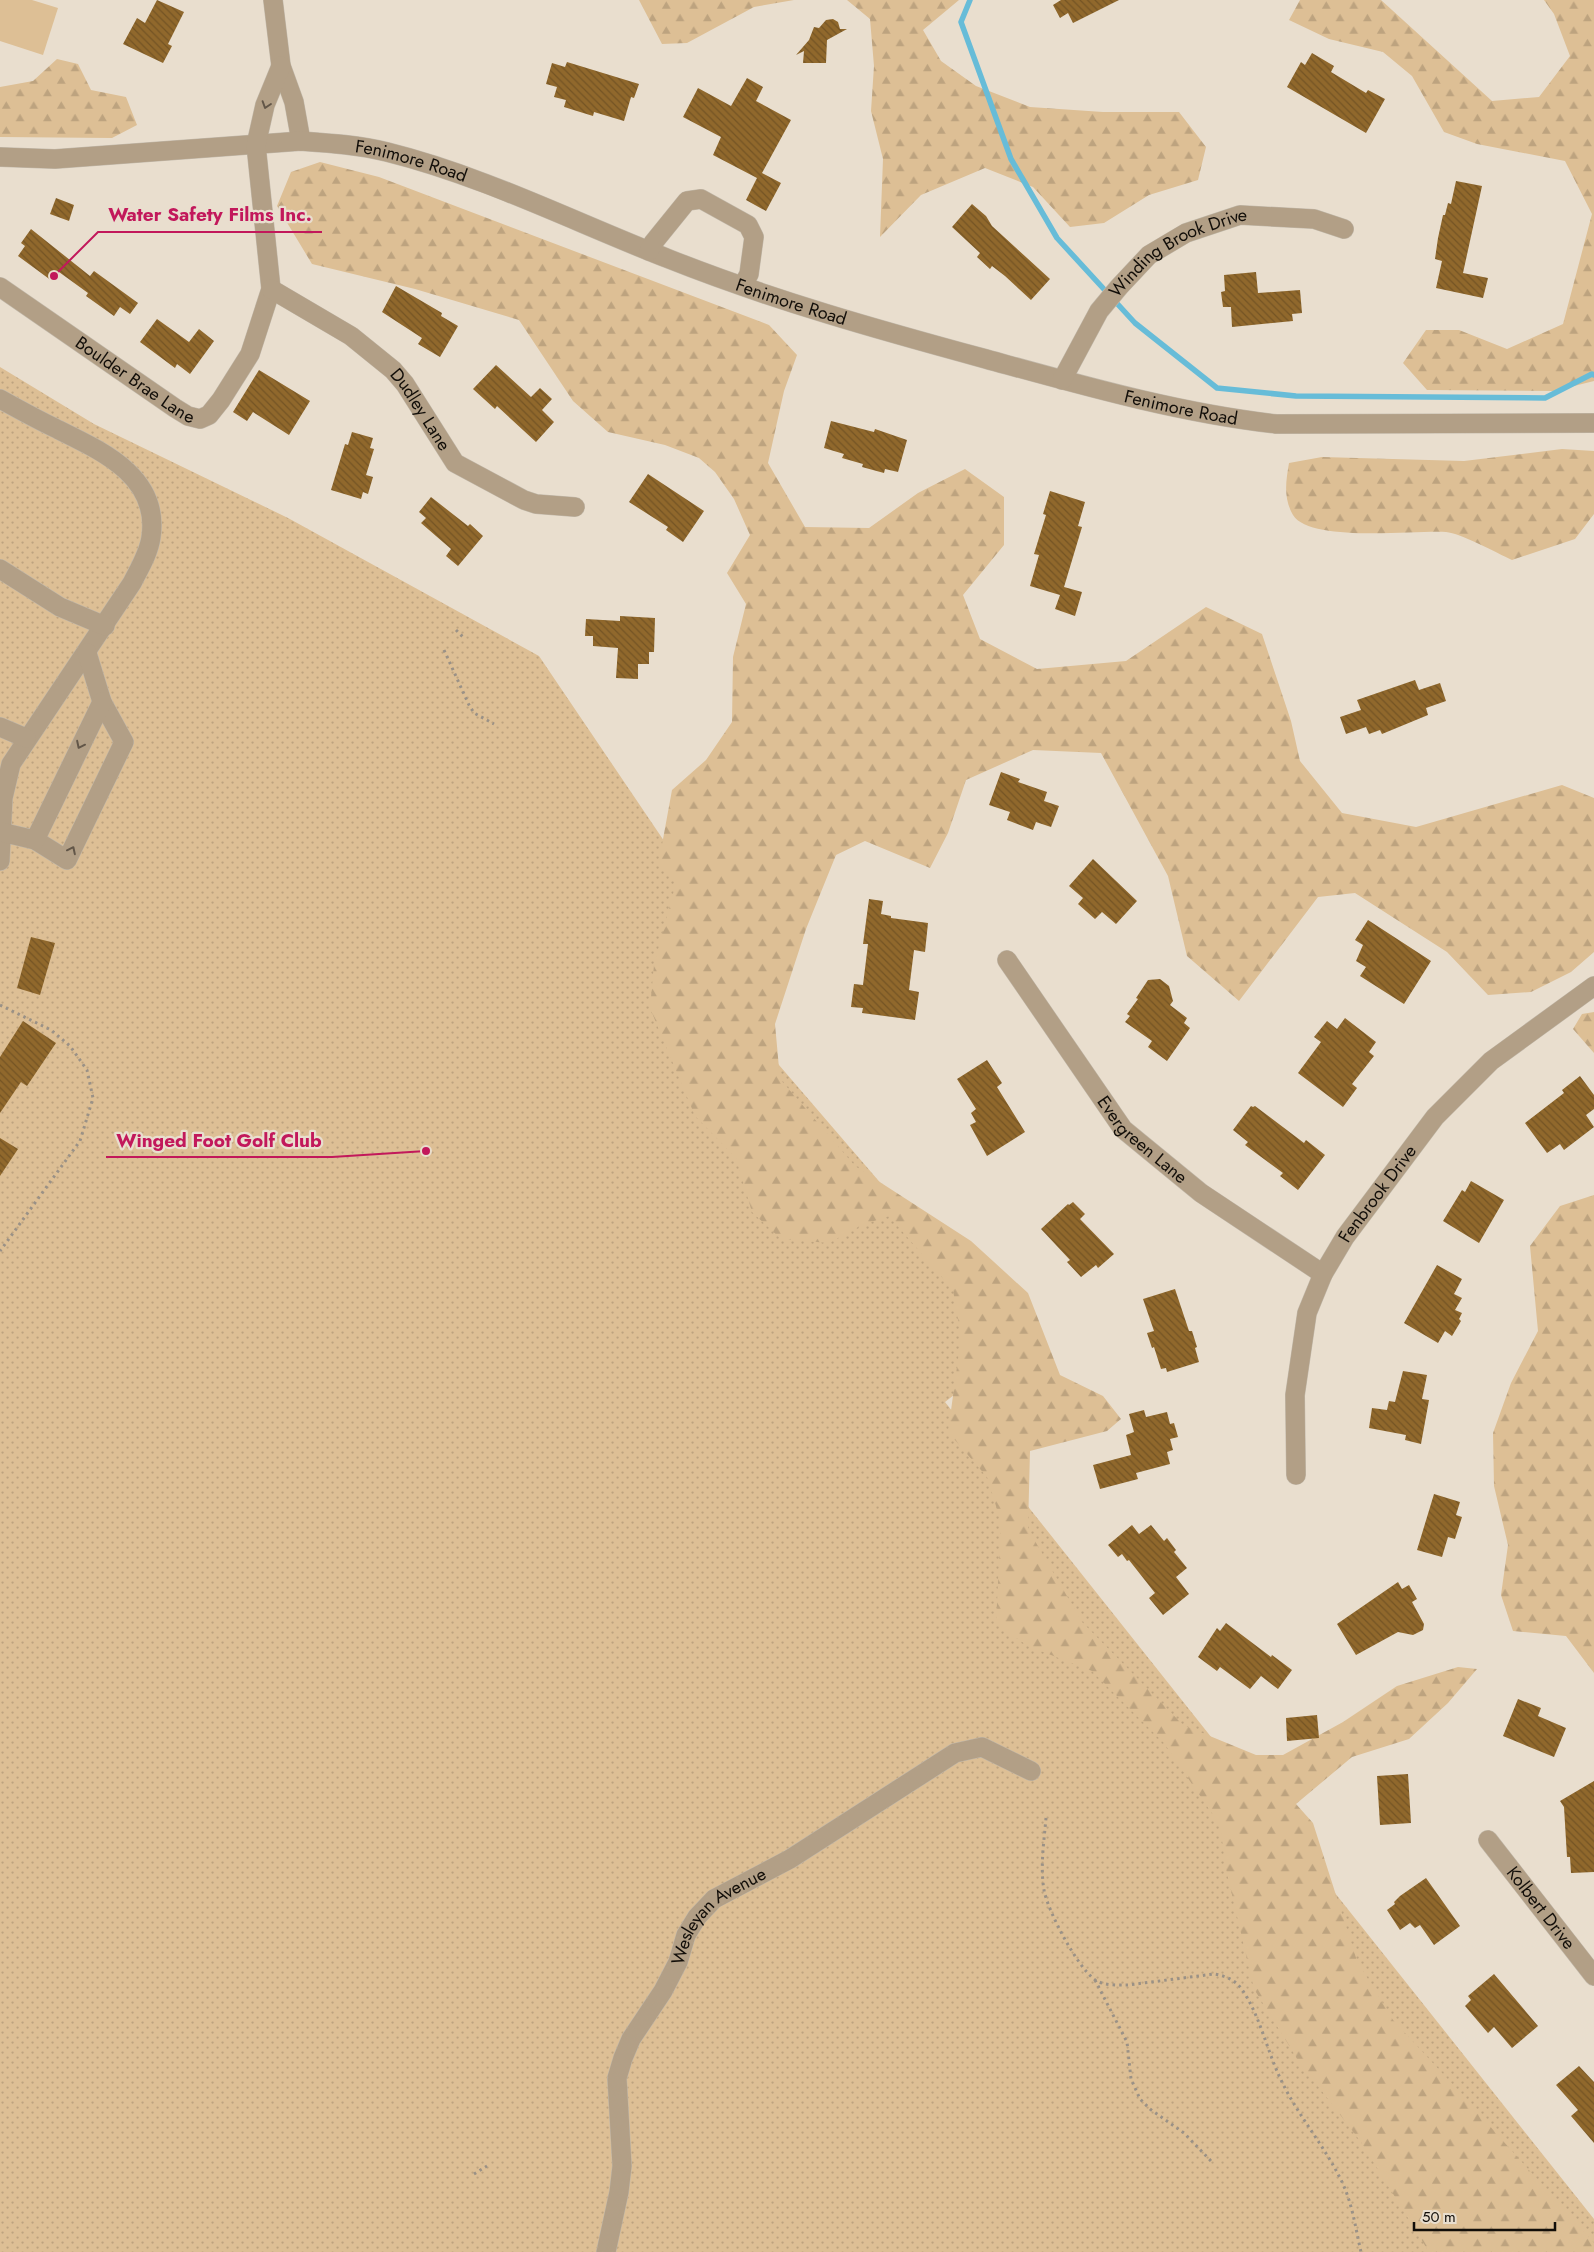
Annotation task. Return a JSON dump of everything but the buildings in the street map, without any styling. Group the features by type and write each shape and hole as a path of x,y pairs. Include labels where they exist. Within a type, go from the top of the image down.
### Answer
{"street":[{"path":"273,0 281,66 294,102 301,141"},
{"name":"Boulder Brae Lane","path":"0,287 188,416 200,419 209,415 222,400 250,354 271,288 256,145 265,105 281,66"},
{"name":"Fenimore Road","path":"0,157 55,159 301,141 336,144 386,152 461,175 649,251 855,323 1062,380 1236,419 1276,424 1594,423"},
{"path":"649,251 653,243 688,201 701,199 748,225 754,237 749,274 743,285"},
{"name":"Winding Brook Drive","path":"1062,380 1099,311 1119,287 1149,255 1186,233 1240,215 1314,219 1344,228"},
{"name":"Dudley Lane","path":"271,288 351,336 393,370 405,384 455,463 524,500 536,504 575,508"},
{"path":"0,400 107,454 130,473 146,499 150,517 151,537 132,584 87,653 26,738 11,764 3,798 0,861"},
{"path":"0,569 60,607 105,626"},
{"path":"1,832 35,840 67,860 124,742 102,702 87,653"},
{"path":"35,840 102,702"},
{"path":"0,727 26,738"},
{"name":"Evergreen Lane","path":"1007,960 1123,1129 1201,1193 1323,1274"},
{"name":"Fenbrook Drive","path":"1296,1475 1295,1396 1305,1322 1323,1274 1345,1237 1435,1117 1491,1060 1594,986"},
{"name":"Wesleyan Avenue","path":"606,2252 619,2192 622,2166 617,2078 631,2039 663,1991 678,1962 686,1935 697,1917 714,1899 790,1859 955,1754 982,1747 1031,1771"},
{"name":"Kolbert Drive","path":"1488,1840 1594,1976"}],"path":[{"path":"456,630 464,638"},
{"path":"444,650 474,713 494,724"},
{"path":"0,1004 51,1030 70,1046 88,1070 93,1098 80,1141 0,1251"},
{"path":"1046,1818 1042,1864 1044,1890 1050,1910 1071,1949 1094,1979 1127,2042 1131,2079 1140,2099 1155,2114 1184,2133 1211,2160"},
{"path":"1094,1979 1115,1985 1128,1985 1214,1974 1225,1976 1236,1982 1249,2002 1290,2098 1339,2176 1352,2207 1361,2252"},
{"path":"474,2174 487,2166"}],"green space":[{"path":"0,0 32,0 58,8 43,55 0,41"},
{"path":"639,0 794,0 754,7 687,43 662,44"},
{"path":"847,0 959,0 923,30 941,61 976,86 1030,107 1103,112 1179,112 1206,147 1198,180 1149,195 1104,223 1070,227 1033,187 985,168 921,195 880,237 883,159 871,111 874,66 870,19"},
{"path":"1300,0 1381,0 1492,101 1539,97 1570,56 1554,14 1544,0 1594,0 1594,381 1554,391 1427,390 1403,363 1426,330 1459,330 1507,349 1563,324 1592,214 1565,161 1477,144 1444,132 1412,76 1383,52 1329,39 1289,20"},
{"path":"57,59 78,64 91,90 126,97 137,125 112,138 0,137 0,87 33,81"},
{"path":"320,162 379,177 769,325 797,355 784,391 768,463 805,527 869,528 918,493 965,469 1004,497 1004,545 963,595 980,639 1037,669 1126,661 1206,607 1262,634 1291,721 1300,761 1342,813 1416,827 1562,785 1594,798 1594,952 1571,972 1531,992 1488,995 1447,952 1355,893 1318,897 1239,1001 1187,956 1168,876 1101,753 1033,750 966,780 948,833 930,868 865,841 836,855 806,929 775,1024 780,1079 855,1166 971,1241 1028,1293 1060,1375 1103,1396 1121,1419 1107,1431 1030,1451 1028,1529 1082,1622 1183,1725 1256,1755 1283,1755 1343,1722 1397,1686 1458,1667 1477,1669 1448,1703 1409,1739 1352,1757 1296,1804 1313,1823 1357,1961 1393,2020 1594,2243 1594,2252 1429,2252 1361,2142 1298,2060 1254,1989 1226,1869 1220,1825 1164,1743 1092,1671 1028,1646 996,1624 1001,1522 987,1477 948,1432 961,1338 953,1290 889,1216 862,1225 829,1243 781,1239 752,1212 736,1158 695,1116 650,1008 654,965 676,883 659,861 672,790 706,760 732,722 733,657 746,604 727,573 750,535 734,499 715,472 699,458 665,445 608,432 573,401 519,320 415,289 312,264 277,206 291,172"},
{"path":"0,367 94,424 288,518 539,656 727,934 687,958 1019,1344 945,1402 1594,2219 1594,2252 0,2252"},
{"path":"1562,449 1594,451 1594,514 1575,539 1512,560 1469,539 1446,532 1364,533 1320,529 1303,524 1293,515 1288,502 1286,483 1289,463 1322,457 1464,461"},
{"path":"1594,1012 1594,1053 1573,1029 1582,1014"},
{"path":"1594,1195 1594,1673 1566,1636 1513,1631 1501,1595 1508,1545 1494,1486 1493,1433 1511,1383 1538,1331 1530,1246 1560,1206"}],"waterway":[{"path":"970,0 961,22 1011,159 1057,238 1135,323 1217,388 1296,396 1545,398 1592,374 1594,375"}],"place":[{"name":"Water Safety Films Inc.","path":"54,276"},
{"name":"Winged Foot Golf Club","path":"426,1151"}]}
